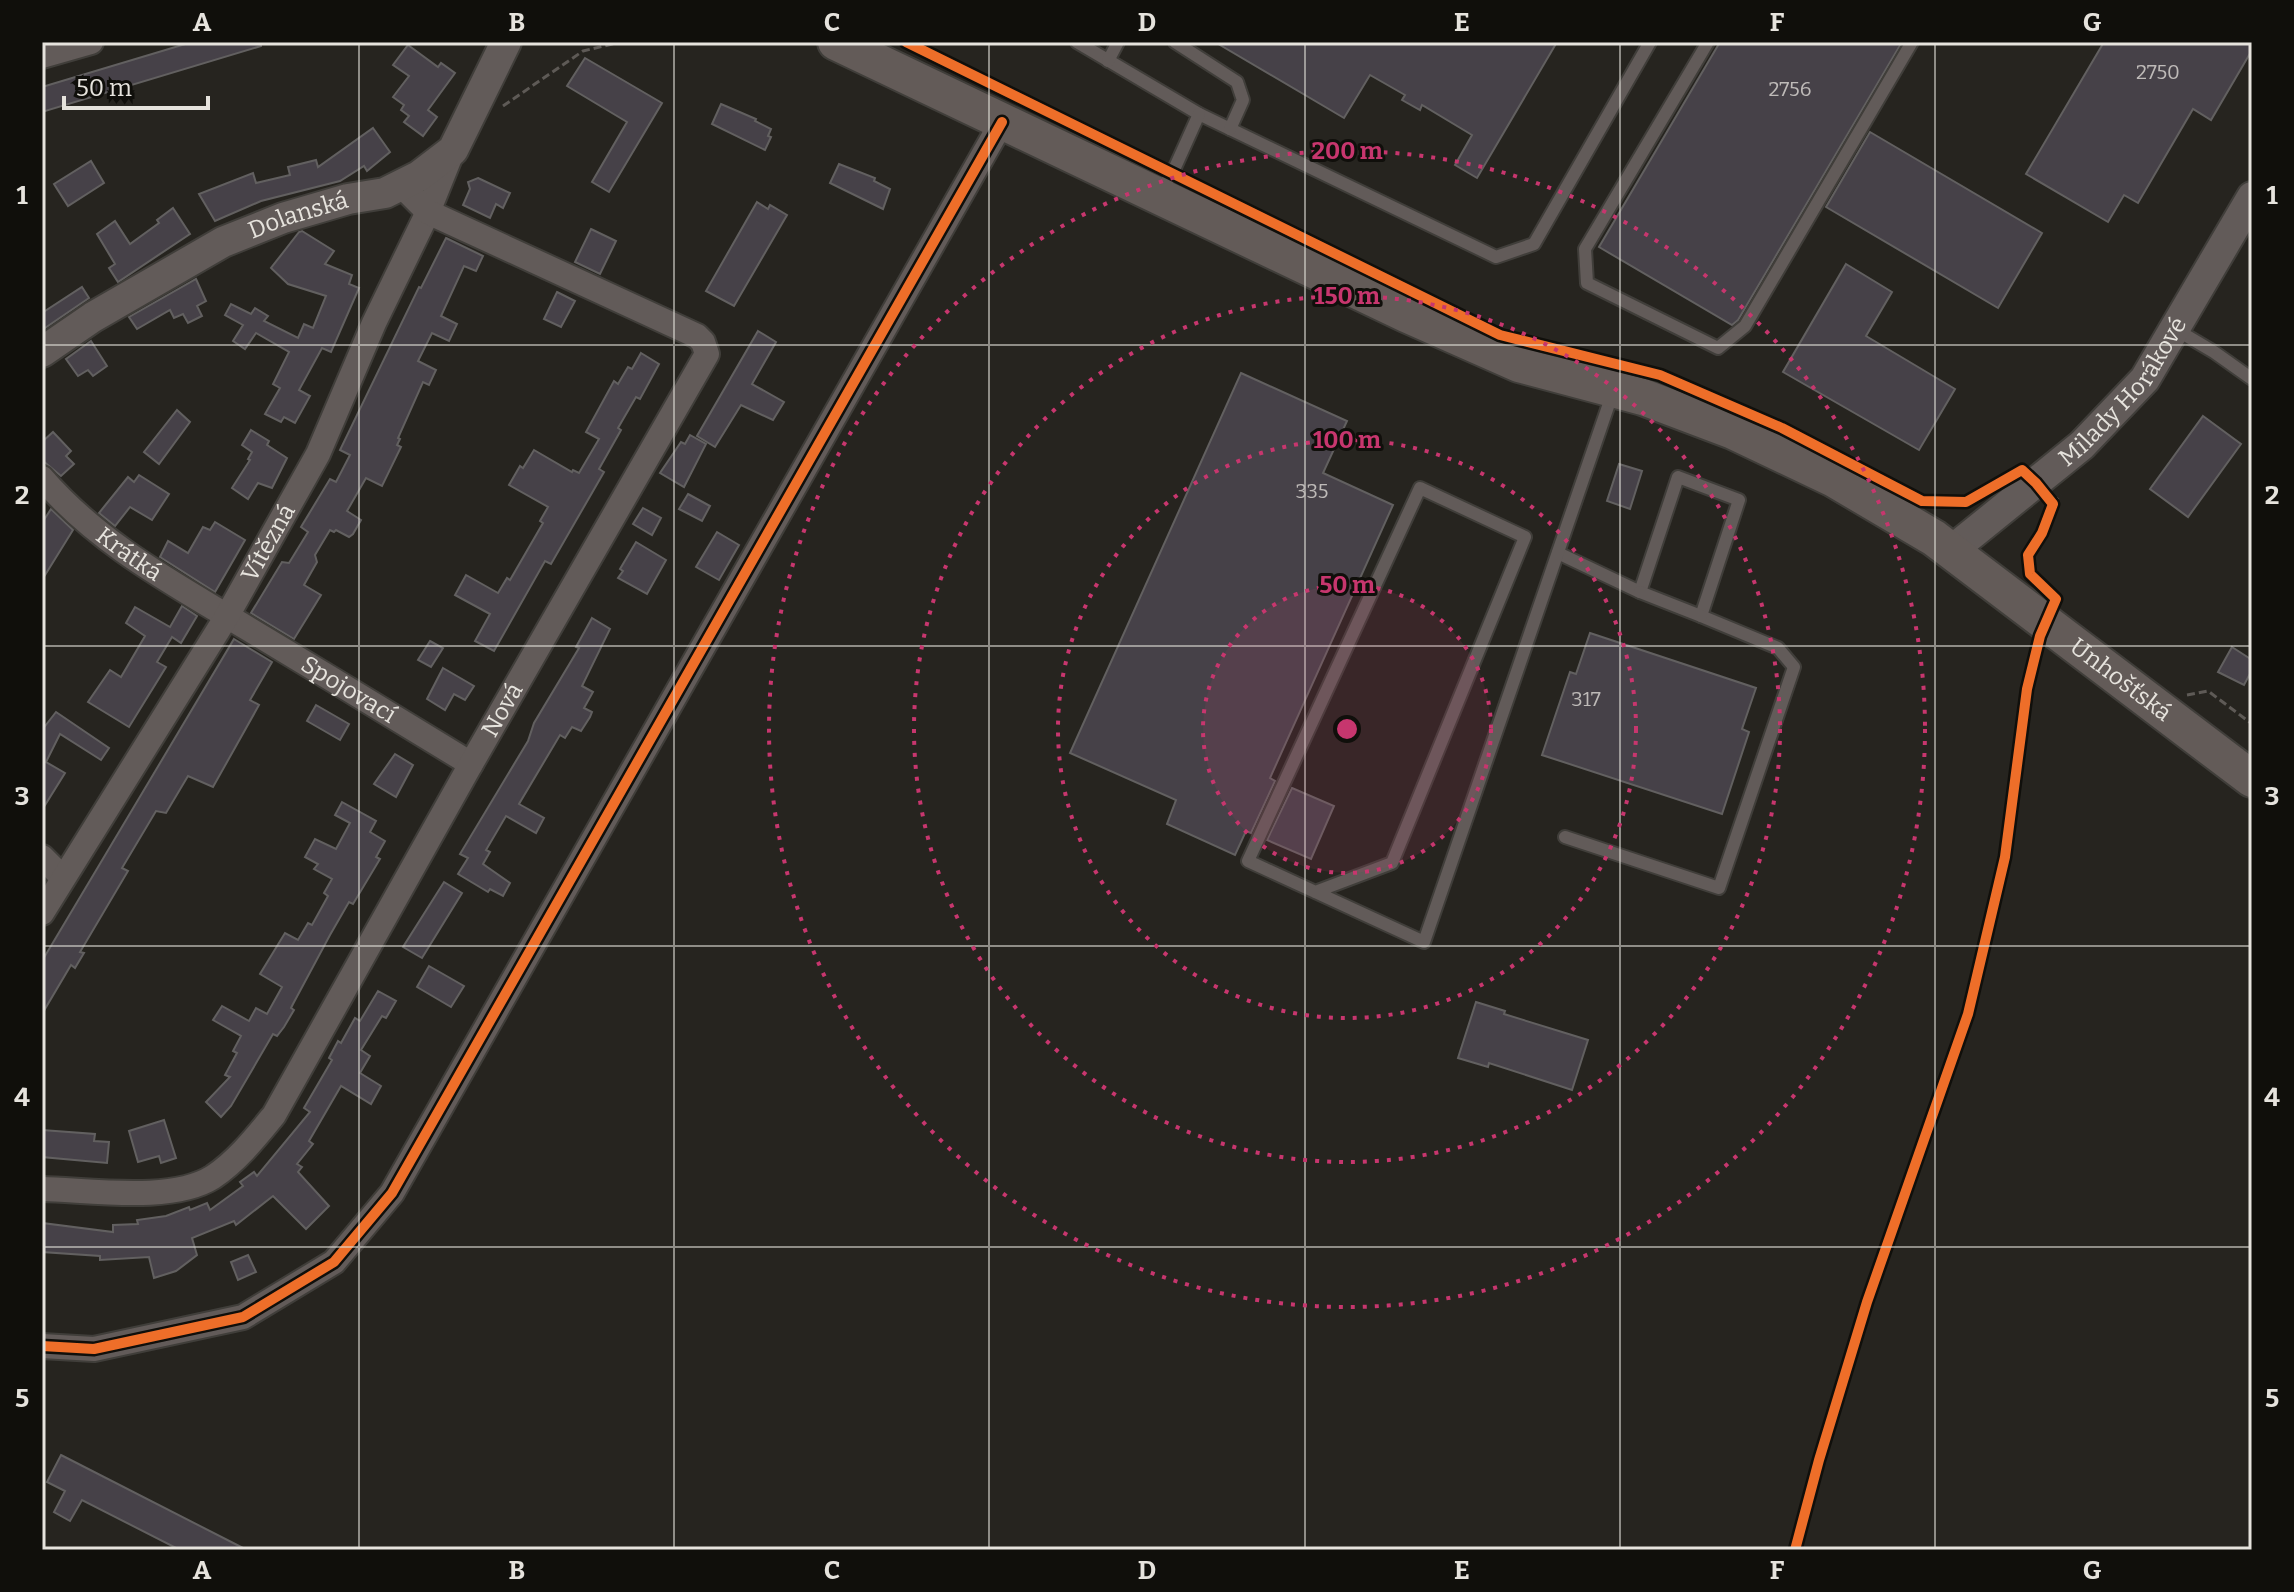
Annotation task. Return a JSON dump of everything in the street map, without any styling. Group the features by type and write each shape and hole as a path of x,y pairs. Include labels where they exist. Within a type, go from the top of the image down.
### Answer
{"main road":[{"name":"Unhošťská","path":"836,42 1406,314 1519,364 1643,397 1733,431 1834,479 1934,538 2252,779"}],"street":[{"path":"42,56 91,42"},
{"name":"Dolanská","path":"42,352 93,317 223,242 283,218 348,199 385,193 419,176 453,150 506,42"},
{"path":"42,1346 94,1349 243,1317 334,1262 392,1193 1002,122"},
{"name":"Vítězná","path":"42,913 227,616 318,454 453,150"},
{"path":"401,185 428,212"},
{"name":"Milady Horákové","path":"1951,551 2082,445 2145,379 2252,197"},
{"name":"Nová","path":"42,1189 169,1193 211,1178 248,1147 274,1115 707,354 697,336 428,212"},
{"name":"Krátká","path":"42,478 91,527 148,570 227,616"},
{"name":"Spojovací","path":"227,616 471,764"},
{"path":"42,857 63,878"}],"lane":[{"path":"1077,42 1199,114 1496,257 1534,244 1650,42"},
{"path":"1108,61 1118,42"},
{"path":"1175,42 1237,82 1243,100 1230,129"},
{"path":"1708,42 1585,249 1587,283 1718,348 1745,326 1912,42"},
{"path":"1157,195 1172,174 1199,114"},
{"path":"2175,329 2252,379"},
{"path":"1315,892 1392,863 1525,537 1420,488 1248,861 1315,892 1424,942 1614,389"},
{"path":"1640,592 1678,477 1739,500 1701,616"},
{"path":"1558,553 1640,592 1778,648 1794,667 1719,888 1565,837"}],"path":[{"path":"504,105 583,51 621,42"},
{"path":"2036,483 2053,504 2048,519"}],"building":[{"path":"192,42 261,42 261,46 42,112 42,87"},
{"path":"1215,42 1557,42 1477,178 1455,165 1472,135 1422,105 1420,110 1402,100 1405,95 1370,75 1344,118"},
{"path":"1720,42 1902,42 1738,320 1732,325 1599,247"},
{"path":"2104,42 2252,42 2252,50 2211,120 2193,109 2138,203 2124,195 2108,222 2026,174"},
{"path":"408,45 438,67 441,63 455,73 428,110 437,117 423,136 404,122 409,116 401,110 404,105 393,97 409,76 393,65"},
{"path":"585,58 662,103 609,192 592,182 627,122 567,86"},
{"path":"721,104 771,129 765,150 712,124"},
{"path":"373,128 390,152 367,171 364,166 340,181 261,201 215,221 199,194 253,173 256,183 290,175 288,167 316,160 318,167"},
{"path":"1870,132 2042,233 1998,308 1826,207"},
{"path":"91,161 104,183 68,206 54,184"},
{"path":"839,164 875,178 874,181 890,189 883,209 830,183"},
{"path":"478,178 510,193 503,208 496,204 490,218 463,205 470,189 468,182"},
{"path":"757,202 768,209 770,205 787,215 734,306 706,291"},
{"path":"173,208 190,234 118,282 109,268 115,264 97,234 115,221 130,244 159,223 157,220"},
{"path":"591,229 616,241 600,274 575,262"},
{"path":"302,231 334,251 325,264 352,275 349,284 359,288 331,352 322,348 299,390 310,396 295,423 284,417 281,422 265,414 280,388 273,384 289,352 256,333 245,349 233,341 243,325 225,315 231,304 251,314 255,308 268,316 264,321 298,338 304,324 313,328 326,296 288,284 271,268"},
{"path":"446,238 483,256 476,271 464,266 441,316 457,324 449,341 432,333 418,361 436,370 429,385 423,382 398,438 397,445 401,447 382,486 366,478 347,511 361,520 353,534 349,537 330,530 315,555 317,562 304,585 321,595 294,639 251,613 282,562 289,563 308,532 301,527 330,479 336,482 350,455 340,450"},
{"path":"1846,264 1892,292 1866,336 1955,389 1919,450 1783,372"},
{"path":"196,279 206,301 197,306 202,316 188,323 183,314 174,318 170,310 137,329 129,317"},
{"path":"82,287 89,298 42,330 42,313"},
{"path":"557,292 575,301 561,327 544,319"},
{"path":"758,331 776,342 752,384 784,402 773,420 741,405 715,447 697,436"},
{"path":"91,341 107,366 93,376 88,370 78,376 66,359"},
{"path":"641,353 659,364 640,399 636,397 618,428 621,430 599,469 604,472 551,564 545,561 494,651 475,641 490,614 455,595 466,575 498,593 507,578 510,580 543,523 540,521 548,507 509,485 534,450 579,473 599,439 586,432 614,381 618,384"},
{"path":"1241,373 1347,421 1323,473 1393,505 1270,778 1275,781 1251,833 1246,831 1235,855 1167,824 1176,800 1070,753"},
{"path":"177,410 190,422 159,464 144,452"},
{"path":"2203,416 2241,444 2188,517 2150,489"},
{"path":"251,430 287,458 272,488 258,483 248,499 232,488 250,460 252,452 242,445"},
{"path":"53,432 71,451 66,456 74,464 61,476 42,460 42,442"},
{"path":"690,435 706,444 684,487 660,473 681,442 685,444"},
{"path":"1619,464 1642,471 1630,509 1607,501"},
{"path":"139,475 169,494 152,520 130,507 115,526 99,513 128,477 134,482"},
{"path":"688,494 710,506 702,521 679,509"},
{"path":"643,508 661,518 652,535 633,524"},
{"path":"51,509 73,530 42,580 42,523"},
{"path":"215,522 245,540 215,592 160,557 168,541 188,553 203,527 210,530"},
{"path":"717,532 739,545 719,580 696,567"},
{"path":"636,542 666,560 647,594 618,578"},
{"path":"182,606 197,616 181,643 172,637 157,662 166,667 129,727 88,702 110,670 121,677 145,636 126,623 135,607 170,627"},
{"path":"592,618 610,629 582,686 593,692 584,708 592,712 581,731 572,727 565,738 560,735 519,804 544,818 536,833 506,816 486,850 490,852 483,864 510,883 503,896 490,889 488,892 458,874 468,858 460,854 528,741 534,723 579,648 576,647"},
{"path":"1590,633 1756,688 1742,729 1749,732 1722,814 1542,755 1570,672 1576,674"},
{"path":"234,639 272,662 250,700 259,705 213,787 188,776 166,813 156,811 122,868 128,871 80,952 84,953 75,968 71,965 42,1014 42,961"},
{"path":"430,641 443,648 431,667 418,660"},
{"path":"2232,647 2252,660 2252,670 2244,685 2218,672"},
{"path":"443,668 474,686 465,700 454,694 445,710 427,699"},
{"path":"316,705 349,724 340,740 307,721"},
{"path":"56,712 109,748 101,760 60,734 46,762 65,773 42,810 42,730"},
{"path":"395,754 413,765 396,797 374,784"},
{"path":"1292,788 1334,806 1311,859 1267,840"},
{"path":"342,802 376,821 370,832 385,841 376,857 380,859 330,935 284,1027 277,1036 273,1034 231,1106 221,1117 206,1102 230,1077 225,1075 237,1053 233,1051 241,1036 213,1020 222,1006 249,1021 256,1008 267,1014 282,987 260,974 285,933 298,940 308,923 312,925 328,896 324,893 332,879 314,869 318,864 305,857 315,839 336,849 350,823 335,815"},
{"path":"444,882 462,893 422,958 403,947"},
{"path":"429,966 464,986 451,1007 417,987"},
{"path":"378,991 396,1001 386,1018 382,1016 361,1050 370,1056 360,1073 381,1086 371,1104 341,1086 309,1141 313,1144 297,1164 302,1167 298,1172 329,1206 306,1229 273,1196 236,1225 234,1221 192,1238 197,1255 176,1271 154,1278 149,1257 100,1260 100,1256 42,1252 42,1223 113,1232 113,1225 138,1224 137,1220 166,1216 189,1207 190,1210 207,1203 210,1210 243,1186 240,1182 254,1172 257,1176 310,1112 304,1108 332,1060 329,1058 338,1041 341,1043 355,1018 360,1021"},
{"path":"1476,1002 1588,1040 1572,1090 1489,1063 1488,1067 1458,1058"},
{"path":"164,1120 176,1158 161,1163 159,1156 138,1162 129,1131"},
{"path":"42,1130 95,1134 94,1141 109,1142 107,1163 42,1157"},
{"path":"248,1255 256,1272 238,1280 231,1262"},
{"path":"61,1455 247,1550 180,1550 82,1500 70,1521 54,1512 65,1491 47,1482"}],"cycle path":[{"path":"906,42 1500,335 1660,375 1782,428 1922,501 1966,502 2022,470 2053,504 2042,533 2028,555 2030,574 2056,599 2040,636 2027,689 2005,857 1968,1014 1867,1302 1795,1550"},
{"path":"42,1346 94,1349 243,1317 334,1262 392,1193 1002,122"}]}
